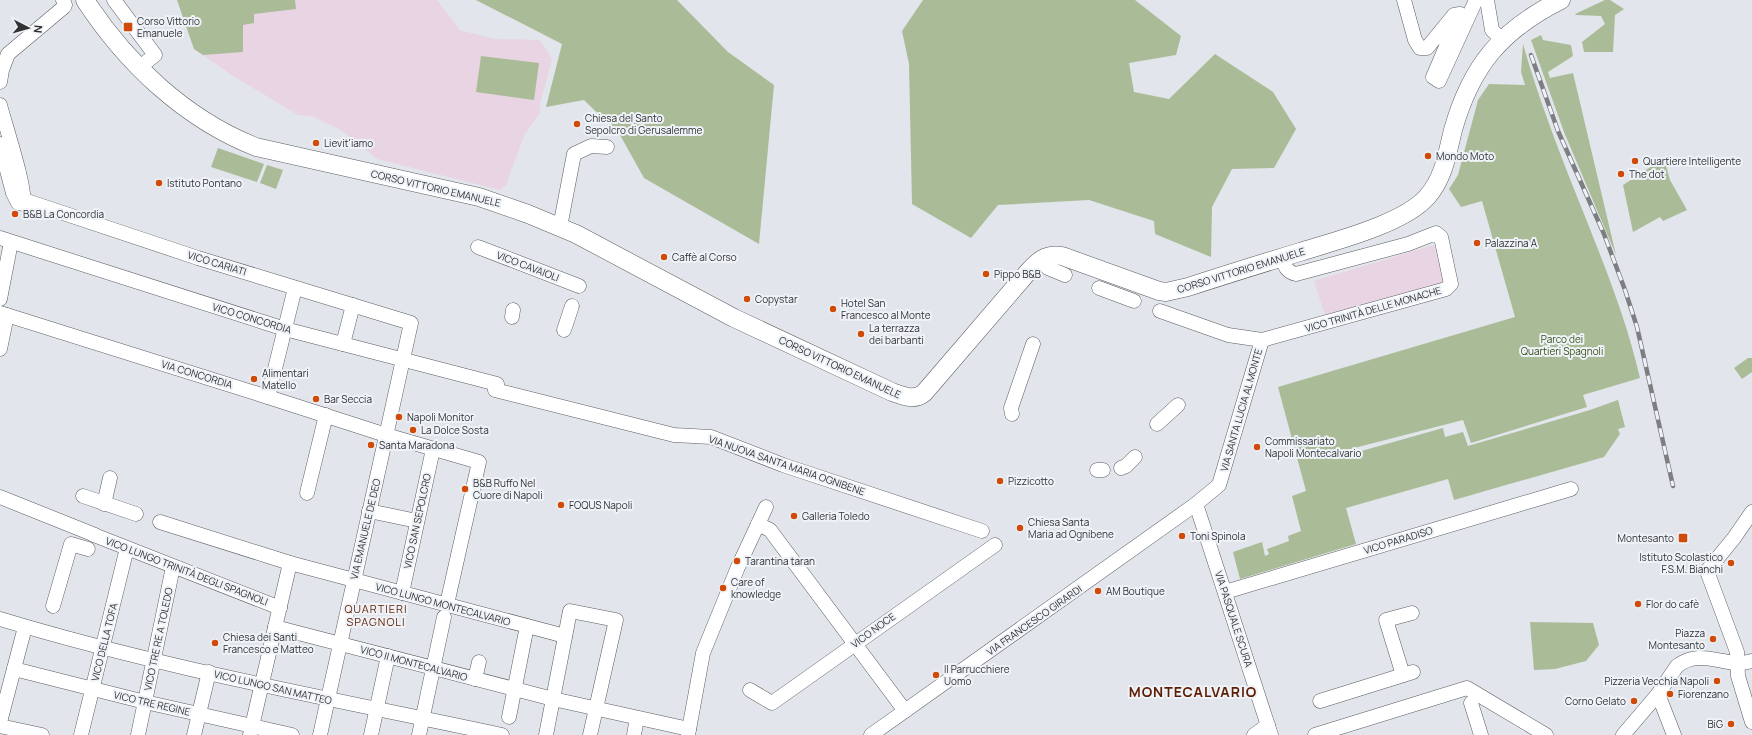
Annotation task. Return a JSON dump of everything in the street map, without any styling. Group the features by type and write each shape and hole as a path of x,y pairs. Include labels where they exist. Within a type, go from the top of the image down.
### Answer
{"main road":[{"name":"CORSO VITTORIO EMANUELE","path":"85,0 109,34 168,94 200,117 229,135 256,147 479,197 528,214 560,227 734,318 892,392 909,397 919,396 924,393 1035,264 1049,255 1062,256 1159,291 1166,292 1188,287 1349,238 1388,222 1413,208 1426,199 1441,177 1460,106 1468,87 1483,62 1502,40 1523,21 1561,0"}],"street":[{"path":"114,0 155,55 140,67"},
{"path":"1404,0 1415,40 1420,48 1427,48 1454,15 1460,14 1432,77 1439,81 1476,0"},
{"path":"1487,0 1492,30 1502,40"},
{"path":"0,82 2,62 8,54 64,3"},
{"path":"0,105 24,200"},
{"name":"VICO CARIATI","path":"0,144 13,193 20,204 24,203 24,200 198,258 411,323"},
{"path":"560,227 574,154 590,146 607,148"},
{"name":"VICO TRINITÀ DELLE MONACHE","path":"1262,340 1446,289 1451,284 1441,238 1436,233 1408,244 1296,274 1290,273 1282,258"},
{"path":"0,299 5,240"},
{"name":"VICO CONCORDIA","path":"5,240 285,328 496,387"},
{"name":"VICO CAVAIOLI","path":"478,247 523,268 579,286"},
{"path":"1048,268 1065,275"},
{"path":"268,397 295,288"},
{"path":"1100,288 1134,301"},
{"path":"343,344 353,305"},
{"path":"564,330 572,306"},
{"name":"VIA SANTA LUCIA AL MONTE","path":"1160,311 1228,335 1262,340 1219,485 1196,504"},
{"path":"0,349 4,314"},
{"name":"VIA CONCORDIA","path":"4,314 386,435"},
{"name":"VIA EMANUELE DE DEO","path":"320,735 411,323"},
{"path":"1012,414 1011,408 1033,344"},
{"name":"VIA NUOVA SANTA MARIA OGNIBENE","path":"496,387 674,435 711,437 790,467 982,531 971,516"},
{"path":"1157,424 1178,405"},
{"path":"307,493 326,415"},
{"path":"386,435 479,462 418,735"},
{"name":"VICO SAN SEPOLCRO","path":"402,592 433,449"},
{"path":"1121,468 1126,466 1135,457"},
{"path":"104,504 110,478"},
{"name":"VICO PARADISO","path":"1225,592 1570,489"},
{"path":"82,496 136,514"},
{"name":"VICO LUNGO TRINITÀ DEGLI SPAGNOLI","path":"0,497 173,567 280,608"},
{"name":"VIA PASQUALE SCURA","path":"1196,504 1269,730"},
{"name":"VIA FRANCESCO GIRARDI","path":"871,735 1196,504"},
{"path":"689,732 702,652 738,567 766,507"},
{"path":"369,511 417,521"},
{"path":"1745,662 1737,652 1707,571 1734,538 1752,512"},
{"name":"VICO LUNGO MONTECALVARIO","path":"160,522 290,563 402,592 445,611 527,626 565,636"},
{"path":"758,524 770,530 905,711"},
{"path":"53,606 71,544 88,549"},
{"name":"VICO NOCE","path":"750,690 772,702 995,544"},
{"name":"VICO DELLA TOFA","path":"81,735 127,548"},
{"path":"251,731 290,563"},
{"name":"VICO TRE RE A TOLEDO","path":"138,735 173,567"},
{"path":"546,735 570,611 616,620 590,735"},
{"path":"1320,701 1408,674 1386,620 1412,613"},
{"name":"VICO LUNGO SAN MATTEO","path":"0,619 102,648 327,699 376,715 422,718 464,731 502,735"},
{"path":"509,717 527,626"},
{"path":"0,722 25,627"},
{"name":"VICO II MONTECALVARIO","path":"275,627 553,699 637,718 689,732"},
{"path":"371,735 388,656"},
{"path":"1623,735 1654,698 1677,666 1687,660 1707,658 1745,662"},
{"path":"475,679 479,662"},
{"path":"1745,662 1740,685 1752,722"},
{"name":"VICO TRE REGINE","path":"14,669 199,714 251,731 292,735"},
{"path":"194,735 209,672"},
{"path":"1315,735 1467,688 1546,735"},
{"path":"1654,698 1674,735"},
{"path":"1471,703 1481,735"},
{"path":"634,735 637,718"},
{"path":"0,726 42,735"},
{"path":"1254,735 1269,730"}],"shaded area":[{"path":"177,0 437,0 460,30 494,39 540,40 552,59 540,104 540,113 525,134 507,185 500,190 377,159 341,130 314,117 298,115 233,76 194,49"},
{"path":"1434,245 1444,282 1325,315 1314,281"}],"green space":[{"path":"177,0 295,0 296,9 254,14 254,23 243,25 243,52 203,55 194,49"},
{"path":"476,0 677,0 728,52 774,85 759,244 644,178 620,135 584,100 546,107 562,44"},
{"path":"923,0 1135,0 1181,36 1176,55 1129,63 1134,92 1169,99 1215,54 1273,92 1296,129 1274,168 1232,169 1212,207 1211,257 1155,234 1154,221 1089,200 998,205 971,238 912,204 909,64 902,31"},
{"path":"1605,0 1610,0 1624,9 1615,15 1613,52 1584,52 1582,42 1605,24 1601,16 1575,14"},
{"path":"1541,35 1543,40 1571,45 1573,56 1548,72 1550,78 1573,73 1616,255 1564,132 1531,40"},
{"name":"Parco dei Quartieri Spagnoli","path":"1523,44 1553,135 1619,306 1640,378 1583,395 1587,407 1471,443 1463,420 1331,454 1333,459 1443,428 1445,437 1463,432 1468,446 1590,410 1618,400 1625,427 1618,429 1620,434 1604,457 1454,500 1448,479 1346,508 1356,544 1240,579 1233,552 1262,542 1265,556 1269,554 1267,549 1289,541 1288,536 1301,531 1292,496 1306,491 1278,387 1515,317 1482,201 1461,207 1449,189 1458,175 1478,100 1489,84 1525,85 1521,72"},
{"path":"481,56 539,63 534,100 476,92"},
{"path":"218,148 264,164 257,182 211,167"},
{"path":"1669,155 1674,160 1666,166 1670,180 1687,210 1663,221 1660,217 1633,232 1623,185"},
{"path":"267,165 283,170 276,189 260,183"},
{"path":"1748,358 1752,358 1752,372 1742,379 1734,368"},
{"path":"1530,622 1593,623 1599,645 1586,661 1555,669 1534,670"}],"railway":[{"path":"1531,55 1558,131 1604,234 1625,290 1637,327 1673,486"}],"place":[{"name":"Corso Vittorio Emanuele","path":"128,27"},
{"name":"Chiesa del Santo Sepolcro di Gerusalemme","path":"577,124"},
{"name":"Lievit'iamo","path":"316,143"},
{"name":"Mondo Moto","path":"1428,156"},
{"name":"Quartiere Intelligente","path":"1635,161"},
{"name":"The dot","path":"1621,174"},
{"name":"Istituto Pontano","path":"159,183"},
{"name":"B&B La Concordia","path":"15,214"},
{"name":"Palazzina A","path":"1477,243"},
{"name":"Caffè al Corso","path":"664,257"},
{"name":"Pippo B&B","path":"986,274"},
{"name":"Copystar","path":"747,299"},
{"name":"Hotel San Francesco al Monte","path":"833,309"},
{"name":"La terrazza dei barbanti","path":"861,334"},
{"name":"Alimentari Matello","path":"254,379"},
{"name":"Bar Seccia","path":"316,399"},
{"name":"Napoli Monitor","path":"399,417"},
{"name":"La Dolce Sosta","path":"413,430"},
{"name":"Santa Maradona","path":"371,445"},
{"name":"Commissariato Napoli Montecalvario","path":"1257,447"},
{"name":"Pizzicotto","path":"1000,481"},
{"name":"B&B Ruffo Nel Cuore di Napoli","path":"465,489"},
{"name":"FOQUS Napoli","path":"561,505"},
{"name":"Galleria Toledo","path":"794,516"},
{"name":"Chiesa Santa Maria ad Ognibene","path":"1020,528"},
{"name":"Toni Spinola","path":"1182,536"},
{"name":"Montesanto","path":"1683,538"},
{"name":"Tarantina taran","path":"737,561"},
{"name":"Istituto Scolastico F.S.M. Bianchi","path":"1731,563"},
{"name":"Care of knowledge","path":"723,588"},
{"name":"AM Boutique","path":"1098,591"},
{"name":"Flor do cafè","path":"1638,604"},
{"name":"Piazza Montesanto","path":"1713,639"},
{"name":"Chiesa dei Santi Francesco e Matteo","path":"215,643"},
{"name":"Il Parrucchiere Uomo","path":"936,675"},
{"name":"Pizzeria Vecchia Napoli","path":"1717,681"},
{"name":"Fiorenzano","path":"1670,694"},
{"name":"Corno Gelato","path":"1634,701"},
{"name":"BiG","path":"1731,724"}],"district":[{"name":"QUARTIERI SPAGNOLI","path":"376,615"},
{"name":"MONTECALVARIO","path":"1193,692"}]}
